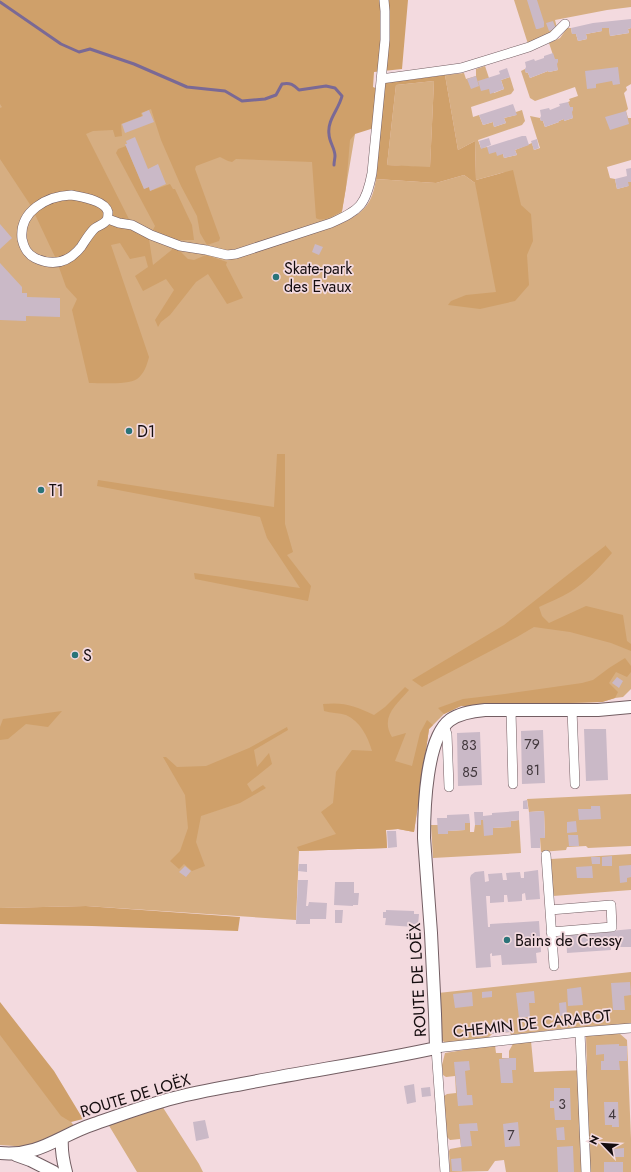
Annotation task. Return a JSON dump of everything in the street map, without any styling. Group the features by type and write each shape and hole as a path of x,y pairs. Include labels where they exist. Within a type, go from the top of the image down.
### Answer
{"street":[{"path":"108,219 119,223 132,225 151,235 180,246 227,255 236,254 342,218 358,208 365,199 372,173 385,40 384,0"},
{"path":"381,79 461,68 529,47 554,36 565,24"},
{"path":"70,195 92,199 106,208 108,219 106,222 94,229 80,248 65,261 53,263 43,261 30,255 24,248 22,236 25,221 33,210 40,204 54,198 70,195"},
{"name":"ROUTE DE LOËX","path":"5,1153 37,1150 92,1124 174,1098 270,1078 436,1048 424,821 431,760 436,739 449,721 455,717 472,712 485,710 598,710 631,707"},
{"path":"572,710 574,784"},
{"path":"511,711 513,784"},
{"path":"444,726 447,734 449,787"},
{"path":"546,855 554,966"},
{"path":"550,910 611,906 612,927 551,932"},
{"name":"CHEMIN DE CARABOT","path":"436,1048 580,1032 631,1028"},
{"path":"580,1032 586,1172"},
{"path":"436,1048 445,1172"},
{"path":"62,1138 61,1147 66,1172"},
{"path":"5,1153 30,1160 54,1172"}],"shaded area":[{"path":"0,0 408,0 402,69 374,72 373,87 378,89 374,128 355,134 350,140 346,187 342,211 329,218 322,220 316,218 312,162 236,159 232,162 220,157 196,166 195,169 220,238 219,241 207,245 200,233 197,216 181,186 161,140 151,109 141,113 142,116 121,124 122,136 115,137 113,130 93,131 86,134 136,233 149,239 153,265 174,248 179,250 188,259 194,260 206,255 227,262 226,265 243,298 227,304 208,274 196,282 170,315 161,322 158,327 155,320 174,290 166,279 143,291 135,276 148,267 145,256 130,259 120,243 111,245 149,357 143,372 133,381 121,383 89,383 72,310 77,299 66,287 56,259 31,206 0,159 0,108 2,107 0,104"},
{"path":"514,0 631,0 631,7 555,20 557,28 548,36 528,44"},
{"path":"0,2 355,134 342,211 342,223 362,211 370,201 376,179 436,183 464,175 475,183 505,172 476,180 475,141 458,150 445,75 464,73 466,79 476,76 476,69 485,66 494,93 504,89 501,80 510,77 514,90 511,94 471,107 473,117 479,115 483,125 493,122 494,127 506,123 504,118 516,115 516,112 522,110 525,121 522,125 478,140 481,148 487,147 503,154 504,158 517,155 515,150 532,143 534,150 540,148 530,116 540,118 545,127 564,119 564,121 573,118 568,102 570,101 569,99 578,96 575,87 535,101 530,98 521,71 525,69 525,72 528,73 530,78 548,71 558,70 549,43 560,38 567,28 571,28 572,34 576,34 578,41 587,39 586,34 602,31 602,28 609,28 610,36 629,33 628,29 631,28 631,84 626,87 627,90 624,93 628,109 626,111 628,118 631,118 631,160 607,167 610,178 615,179 617,189 628,186 628,182 631,181 631,689 623,697 602,702 461,706 444,714 429,729 414,832 398,829 386,830 387,848 299,851 296,920 86,906 0,908"},
{"path":"445,75 458,150 475,141 476,180 513,170 521,205 531,214 533,241 527,255 529,285 515,301 480,309 448,305 451,301 466,295 496,292 475,183 464,175 436,183 376,179 385,83","holes":["434,81 430,167 387,165 396,85"]},
{"path":"434,81 430,168 387,165 396,85"},
{"path":"126,146 144,189 149,187 150,191 170,184 173,189 175,189 192,225 194,240 176,240 153,230 155,226 116,153 118,149"},
{"path":"277,454 285,454 285,524 293,552 287,555 311,586 308,601 195,579 194,573 300,588 267,538 260,517 97,486 98,480 274,507"},
{"path":"605,545 612,553 592,574 570,592 539,607 542,616 549,623 586,606 623,615 627,641 631,644 631,651 611,643 570,632 534,627 422,687 412,680 504,625"},
{"path":"625,658 631,666 631,672 627,677 616,672 609,683 618,692 615,698 602,702 461,706 444,714 438,708 463,699 582,683 593,680"},
{"path":"405,687 409,690 391,712 388,723 392,737 406,733 395,761 412,766 420,733 427,720 433,725 429,729 414,832 398,829 386,830 387,848 299,851 297,847 336,834 321,812 333,803 336,772 352,750 372,751 366,735 355,721 346,715 324,711 323,704 350,705 374,715 385,707"},
{"path":"62,711 48,727 26,724 8,739 0,740 0,727 3,719"},
{"path":"287,727 288,730 254,750 257,767 269,753 272,764 247,784 252,792 263,785 266,788 240,803 201,816 196,842 205,866 192,871 184,864 179,869 170,861 180,851 188,828 185,795 163,757 166,757 177,767 206,766 249,748"},
{"path":"631,794 631,846 588,848 586,846 567,847 566,850 541,852 540,838 545,838 544,811 529,812 527,799"},
{"path":"481,820 483,820 493,831 493,828 511,827 511,821 519,820 521,853 433,858 431,825 438,825 439,834 447,834 448,831 465,830 465,823 470,823 470,832 474,832 475,825 481,825"},
{"path":"631,854 631,890 553,896 551,859"},
{"path":"86,906 240,917 238,931 0,924 0,908"},
{"path":"631,972 631,1024 561,1029 511,1035 510,1032 492,1034 487,1039 447,1044 440,1039 438,993"},
{"path":"0,1002 54,1071 83,1119 71,1122 61,1116 0,1035"},
{"path":"0,1031 75,1127 29,1147 0,1145"},
{"path":"619,1033 627,1040 631,1172 506,1172 504,1160 495,1161 488,1171 450,1172 449,1151 450,1149 461,1147 460,1139 450,1140 447,1137 444,1096 447,1094 456,1093 455,1076 446,1077 443,1075 442,1065 445,1053 495,1045 496,1053 502,1053 502,1058 509,1058 509,1051 514,1042 531,1041 534,1072 587,1070 586,1035"},
{"path":"162,1106 203,1172 137,1172 108,1124"}],"building":[{"path":"527,0 537,0 544,22 544,27 536,29"},
{"path":"631,19 631,28 628,29 629,33 610,36 609,28 602,28 602,31 586,34 587,39 578,41 576,34 572,34 571,28 593,23"},
{"path":"553,21 556,29 549,31 546,23"},
{"path":"553,53 555,59 558,59 558,70 548,71 530,78 528,73 525,72 525,62 534,59 535,61"},
{"path":"618,67 620,84 613,85 612,81 596,84 596,88 587,89 585,71"},
{"path":"507,68 510,77 501,80 504,89 490,94 489,89 481,91 478,81 500,74 499,71"},
{"path":"476,76 479,86 471,89 467,79"},
{"path":"568,102 570,107 573,107 573,118 564,121 564,119 545,127 540,118 540,110 549,108 550,110 560,106 559,104"},
{"path":"513,104 517,115 504,118 506,123 494,127 493,122 483,125 479,115"},
{"path":"149,110 154,122 125,133 122,124 143,116 142,113"},
{"path":"626,111 629,124 610,130 605,117"},
{"path":"526,136 529,145 515,150 517,155 504,158 503,154 497,156 496,152 489,154 487,147"},
{"path":"135,137 148,169 158,164 166,184 150,191 149,187 144,189 125,144 127,144 126,141"},
{"path":"489,138 491,145 481,149 479,141"},
{"path":"537,139 539,148 534,150 531,141"},
{"path":"631,168 631,182 628,182 629,186 617,189 615,179 627,176 626,169"},
{"path":"0,224 12,238 0,249"},
{"path":"315,244 323,247 319,255 312,252"},
{"path":"0,263 22,287 22,293 27,293 27,297 60,298 60,317 26,316 26,321 0,320"},
{"path":"617,677 623,681 619,688 612,683"},
{"path":"584,729 606,729 608,780 586,781"},
{"path":"543,730 545,783 522,784 521,731"},
{"path":"480,732 482,785 458,786 457,733"},
{"path":"527,800 528,809 523,809 523,801"},
{"path":"591,806 600,806 601,819 579,820 578,809 591,809"},
{"path":"519,811 519,820 511,821 511,827 493,828 493,835 484,836 483,820 481,820 481,825 475,825 474,812 483,812 483,816 492,815 492,813"},
{"path":"544,811 545,838 540,838 540,848 531,848 529,812"},
{"path":"469,814 470,823 465,823 465,830 448,831 448,834 438,834 437,818 447,818 447,815"},
{"path":"576,821 577,832 567,833 567,822"},
{"path":"387,831 396,831 397,847 388,848"},
{"path":"568,835 578,835 579,846 569,846"},
{"path":"612,856 612,866 602,866 602,857"},
{"path":"591,857 600,857 600,864 592,864"},
{"path":"299,864 307,864 307,872 298,871"},
{"path":"631,865 631,877 627,878 627,882 620,883 619,866"},
{"path":"185,866 191,871 186,877 179,872"},
{"path":"592,866 593,878 577,878 576,867"},
{"name":"Bains de Cressy","path":"538,870 540,899 526,900 525,893 522,894 522,901 508,902 507,895 504,895 504,902 490,903 490,896 486,896 488,927 490,927 490,924 539,921 541,952 536,953 537,963 502,965 501,955 492,956 492,953 490,954 491,967 476,968 471,875 475,872 484,871 485,882 489,881 488,874 502,873 503,880 507,880 506,873 520,872 521,878 524,878 524,872"},
{"path":"298,880 308,880 306,906 308,906 309,902 327,903 326,919 310,919 310,924 296,924"},
{"path":"335,882 354,882 354,893 359,893 358,905 334,905"},
{"path":"335,910 343,910 342,923 335,923"},
{"path":"386,910 414,911 414,914 419,914 418,925 414,925 414,927 385,925 386,918 383,918 383,912 386,912"},
{"path":"631,929 631,947 611,947 611,950 567,953 566,932"},
{"path":"630,982 631,995 624,996 625,1010 613,1010 611,983"},
{"path":"581,987 583,1005 568,1006 567,989"},
{"path":"492,991 492,997 482,998 482,992"},
{"path":"534,991 535,1003 529,1003 530,1017 519,1018 516,993"},
{"path":"472,992 473,1006 455,1008 453,994"},
{"path":"566,1002 567,1015 560,1016 559,1003"},
{"path":"509,1023 510,1032 492,1034 491,1025"},
{"path":"619,1044 619,1046 627,1046 627,1061 619,1061 620,1070 601,1070 601,1061 604,1061 604,1054 596,1055 596,1045"},
{"path":"516,1058 516,1070 512,1070 513,1083 501,1083 499,1059"},
{"path":"469,1061 470,1070 465,1071 467,1095 472,1095 473,1105 458,1106 454,1062"},
{"path":"414,1084 416,1102 407,1104 404,1086"},
{"path":"430,1087 431,1096 422,1097 421,1088"},
{"path":"554,1088 570,1088 571,1120 555,1120 554,1108 550,1108 550,1101 554,1101"},
{"path":"604,1102 618,1102 619,1127 605,1125"},
{"path":"205,1120 209,1138 196,1141 193,1122"},
{"path":"518,1122 520,1146 505,1147 503,1124"},
{"path":"477,1123 478,1131 470,1131 472,1146 461,1147 459,1124"},
{"path":"564,1127 565,1140 557,1140 556,1128"},
{"path":"573,1146 574,1172 558,1172 557,1147"},
{"path":"624,1148 624,1157 613,1157 613,1149"},
{"path":"461,1158 462,1171 452,1171 451,1159"},
{"path":"604,1162 623,1162 623,1172 604,1172"}],"waterway":[{"path":"0,2 61,44 79,52 90,49 134,64 187,87 225,91 242,101 265,99 276,95 282,84 285,83 292,84 299,90 326,86 335,88 342,96 331,119 329,129 329,137 335,153 334,165"}],"place":[{"name":"Skate-park des Evaux","path":"276,277"},
{"name":"D1","path":"129,431"},
{"name":"T1","path":"41,490"},
{"name":"S","path":"75,655"},
{"name":"Bains de Cressy","path":"507,940"}]}
